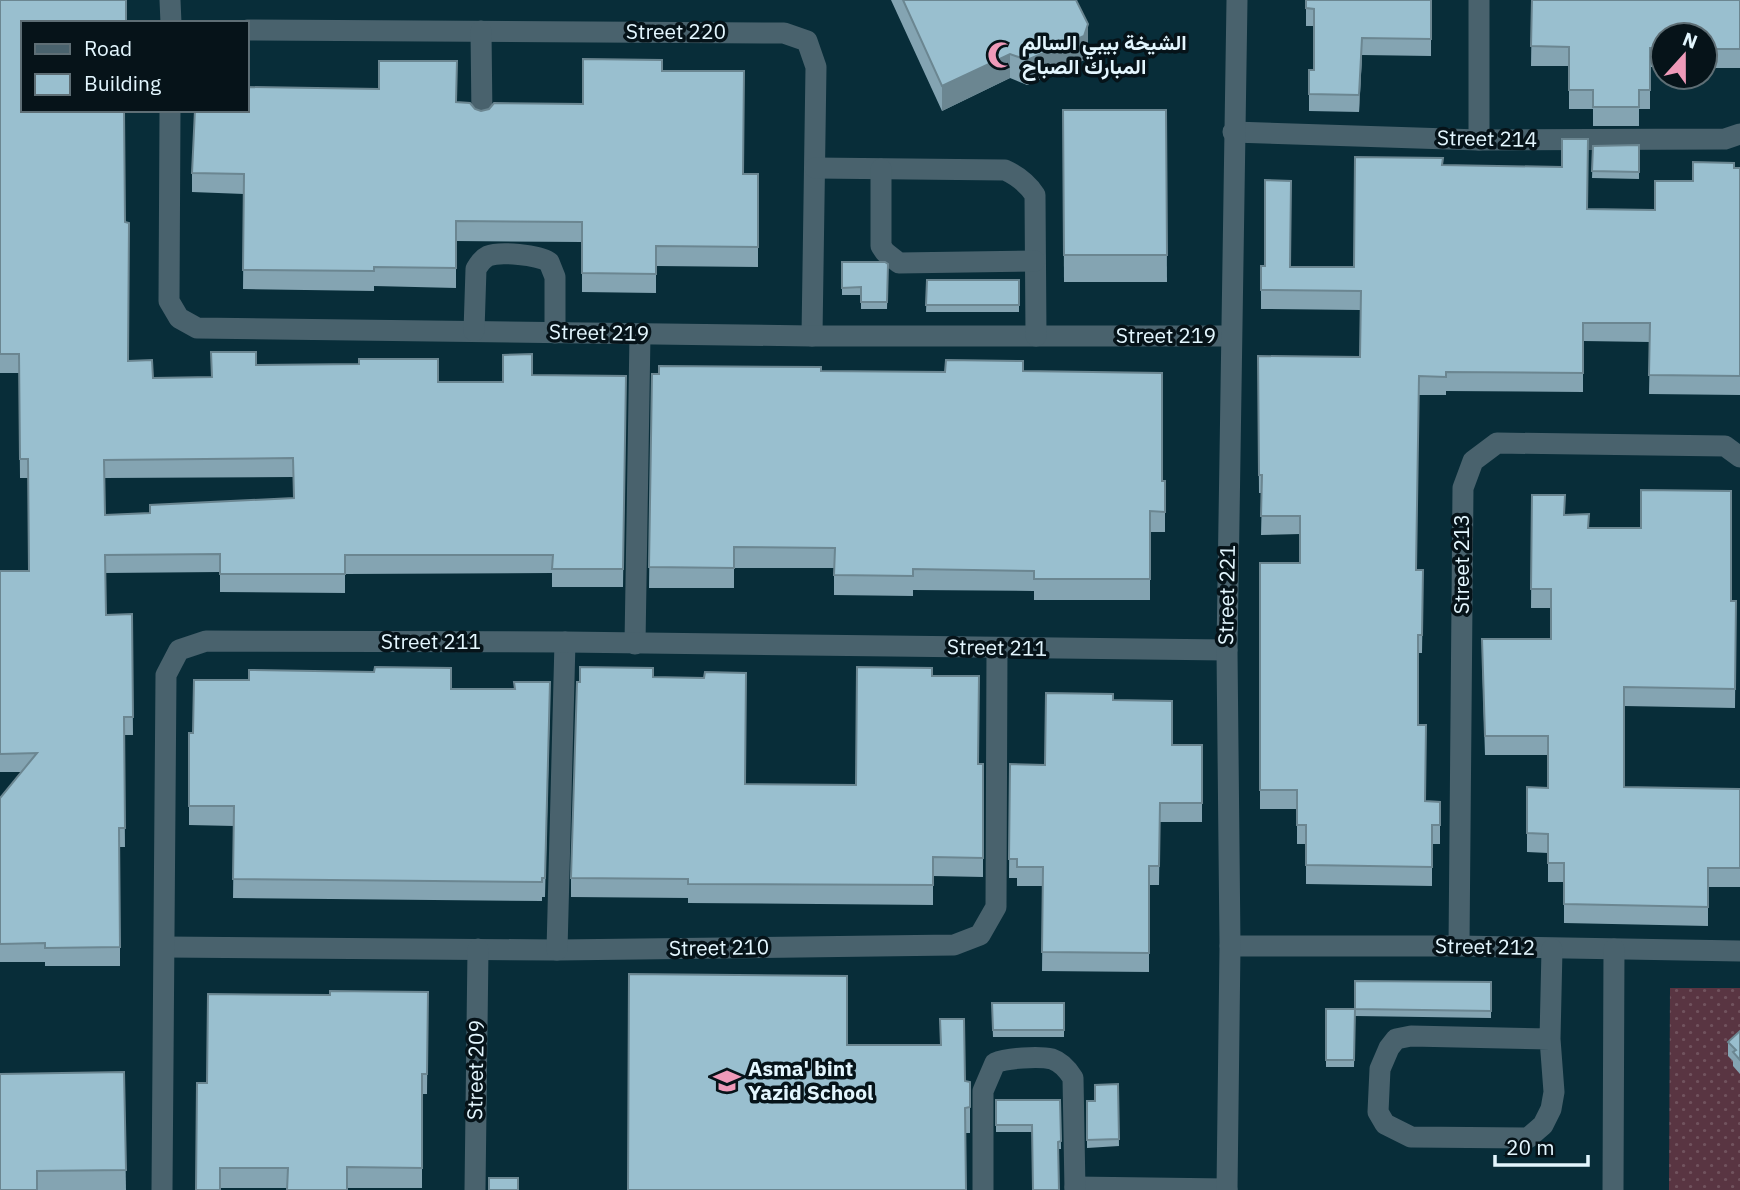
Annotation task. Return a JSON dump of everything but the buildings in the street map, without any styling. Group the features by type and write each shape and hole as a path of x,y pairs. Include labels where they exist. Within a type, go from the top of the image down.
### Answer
{"street":[{"path":"170,0 171,21"},
{"name":"Street 221","path":"1227,1189 1230,946 1227,650 1237,0"},
{"path":"1479,0 1479,140"},
{"name":"Street 220","path":"248,30 784,33 807,41 816,67 812,336"},
{"path":"481,31 482,118"},
{"name":"Street 219","path":"170,112 169,301 179,318 197,327 812,336 1231,335"},
{"name":"Street 214","path":"1234,132 1479,140 1725,139 1740,134"},
{"path":"815,167 1005,170 1017,175 1035,195 1036,336"},
{"path":"881,169 881,246 899,263 1035,261"},
{"path":"474,331 476,269 480,261 496,255 535,256 549,262 555,276 555,333"},
{"path":"635,643 640,334"},
{"name":"Street 213","path":"1460,946 1463,488 1473,461 1497,443 1725,446 1740,457"},
{"name":"Street 211","path":"162,1190 166,675 179,650 206,641 565,642 1227,650"},
{"path":"557,950 565,642"},
{"name":"Street 210","path":"165,947 557,950 954,945 980,936 996,907 998,648"},
{"name":"Street 212","path":"1230,946 1460,946 1740,951"},
{"name":"Street 209","path":"475,1190 478,949"},
{"path":"1550,1040 1412,1036 1396,1040 1389,1048 1380,1069 1378,1112 1385,1124 1411,1137 1528,1138 1543,1125 1551,1109 1554,1092 1550,1040 1552,949"},
{"path":"1612,1190 1614,949"},
{"path":"983,1190 983,1091 995,1063 1004,1059 1052,1059 1067,1069 1073,1078 1074,1188 1227,1189"}],"shaded area":[{"path":"1670,988 1740,988 1740,1190 1669,1190"}],"place":[{"name":"الشيخة بيبي السالم المبارك الصباح","path":"1001,55"},
{"name":"Asma' bint Yazid School","path":"727,1081"}]}
